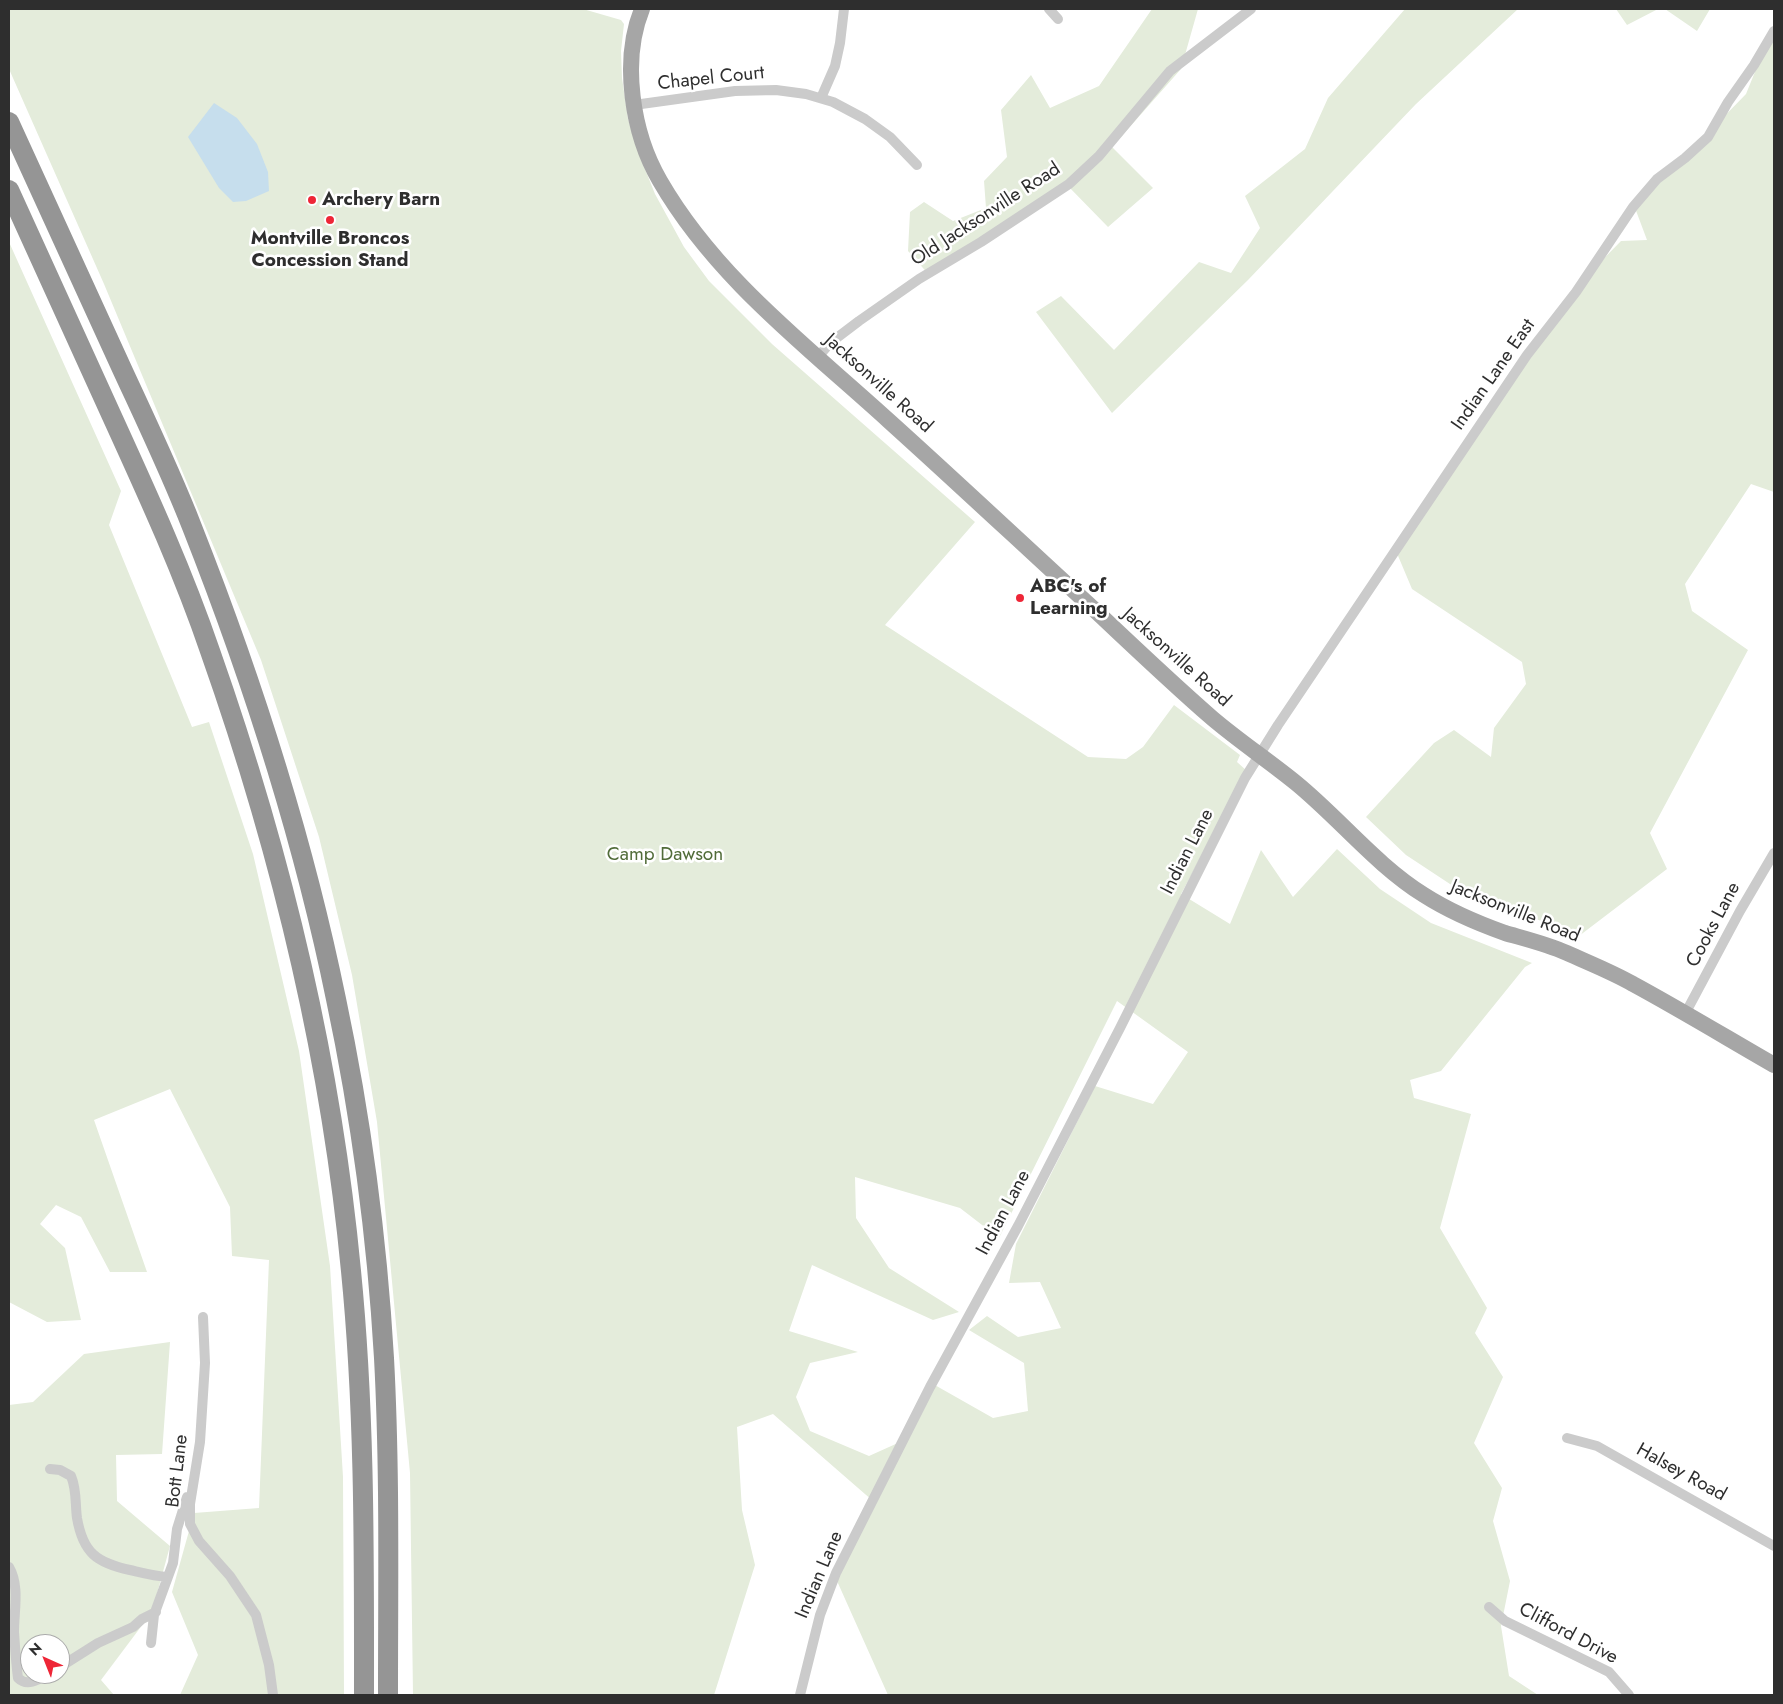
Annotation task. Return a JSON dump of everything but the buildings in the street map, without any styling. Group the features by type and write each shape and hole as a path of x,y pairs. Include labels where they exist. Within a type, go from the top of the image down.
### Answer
{"highway":[{"path":"9,122 165,462 192,527 236,645 266,738 304,868 326,954 345,1044 358,1124 372,1221 380,1304 387,1450 388,1695"},
{"path":"9,190 153,506 195,610 252,780 280,875 301,960 320,1048 334,1136 346,1224 355,1315 361,1405 363,1478 364,1695"}],"main road":[{"name":"Jacksonville Road","path":"642,9 632,48 631,80 634,105 644,146 658,178 681,214 701,241 752,298 889,421 1216,722 1259,754 1326,809 1387,867 1422,894 1468,918 1554,948 1630,982 1774,1065"}],"street":[{"path":"821,98 837,58 844,9"},
{"path":"1049,9 1058,19"},
{"name":"Old Jacksonville Road","path":"818,358 830,343 867,315 1069,184 1099,156 1170,71 1251,9"},
{"name":"Indian Lane East","path":"1259,754 1527,355 1576,292 1633,207 1657,179 1685,158 1708,137 1774,30"},
{"name":"Chapel Court","path":"634,105 735,91 776,90 806,94 834,102 864,119 890,137 917,165"},
{"name":"Indian Lane","path":"800,1695 820,1615 836,1573 930,1387 1018,1226 1259,754"},
{"name":"Cooks Lane","path":"1685,1014 1740,911 1774,853"},
{"name":"Bott Lane","path":"203,1317 205,1363 200,1442 190,1504 190,1524 198,1541 230,1576 256,1615 269,1665 273,1695"},
{"name":"Halsey Road","path":"1567,1438 1597,1446 1774,1546"},
{"path":"50,1469 60,1470 71,1476 76,1492 77,1518 88,1547 95,1557 112,1566 146,1575 168,1577"},
{"path":"152,1643 152,1628 156,1612 173,1563 177,1529 193,1482"},
{"path":"9,1567 13,1574 15,1586 14,1632 18,1678 20,1680"},
{"name":"Clifford Drive","path":"1489,1607 1504,1621 1609,1672 1629,1695"},
{"path":"70,1661 98,1643 133,1627 142,1619 156,1612"}],"green space":[{"name":"Camp Dawson","path":"9,9 583,9 621,20 624,24 621,51 622,78 628,119 637,149 655,194 684,247 709,281 772,344 975,522 885,625 1088,757 1126,759 1143,747 1174,705 1240,755 1237,762 1247,771 1181,894 1230,924 1261,850 1293,897 1337,849 1380,889 1431,923 1532,963 1525,967 1441,1071 1410,1080 1414,1098 1471,1114 1440,1228 1487,1308 1475,1333 1503,1377 1474,1443 1502,1488 1493,1521 1510,1581 1501,1626 1509,1676 1538,1695 888,1695 833,1572 873,1501 773,1414 737,1427 742,1510 755,1565 714,1695 413,1695 410,1473 377,1122 352,975 319,837 261,660 104,284 9,69","holes":["1117,1001 1188,1052 1153,1104 1095,1086 1016,1244 1009,1283 1040,1282 1061,1328 1018,1337 987,1316 969,1330 1024,1363 1028,1411 993,1418 933,1384 909,1438 869,1456 810,1431 796,1397 810,1363 858,1352 789,1331 812,1265 933,1320 959,1312 889,1268 856,1218 855,1177 960,1208 999,1238"]},
{"path":"1152,9 1198,9 1181,69 1112,147 1153,188 1108,227 1067,185 930,276 908,251 910,212 924,202 953,221 986,208 984,181 1007,157 1001,110 1031,75 1050,108 1099,86"},
{"path":"1405,9 1518,9 1416,104 1248,280 1112,413 1036,312 1061,296 1114,350 1199,262 1231,273 1260,228 1245,196 1305,149 1328,98"},
{"path":"1616,9 1658,9 1627,25"},
{"path":"1665,9 1710,9 1697,31"},
{"path":"1774,25 1774,492 1751,484 1685,584 1692,611 1748,650 1650,833 1667,869 1579,936 1453,886 1406,855 1366,817 1434,743 1454,730 1491,757 1494,728 1526,684 1522,662 1412,589 1396,551 1570,293 1621,241 1647,240 1635,208 1746,94"},
{"path":"9,242 121,491 109,525 192,727 209,722 253,854 299,1051 330,1266 343,1477 344,1695 180,1695 198,1655 172,1592 194,1513 259,1508 269,1260 232,1256 230,1207 170,1089 94,1120 147,1272 110,1272 81,1217 56,1205 40,1224 65,1248 81,1320 47,1322 9,1302"},
{"path":"170,1342 162,1454 116,1455 117,1501 170,1546 152,1612 101,1680 114,1695 9,1695 9,1405 33,1402 84,1354"}],"water":[{"path":"214,103 237,118 257,144 268,172 269,191 246,201 233,202 219,188 188,137"}],"place":[{"name":"Archery Barn","path":"312,200"},
{"name":"Montville Broncos Concession Stand","path":"330,220"},
{"name":"ABC's of Learning","path":"1020,598"}]}
